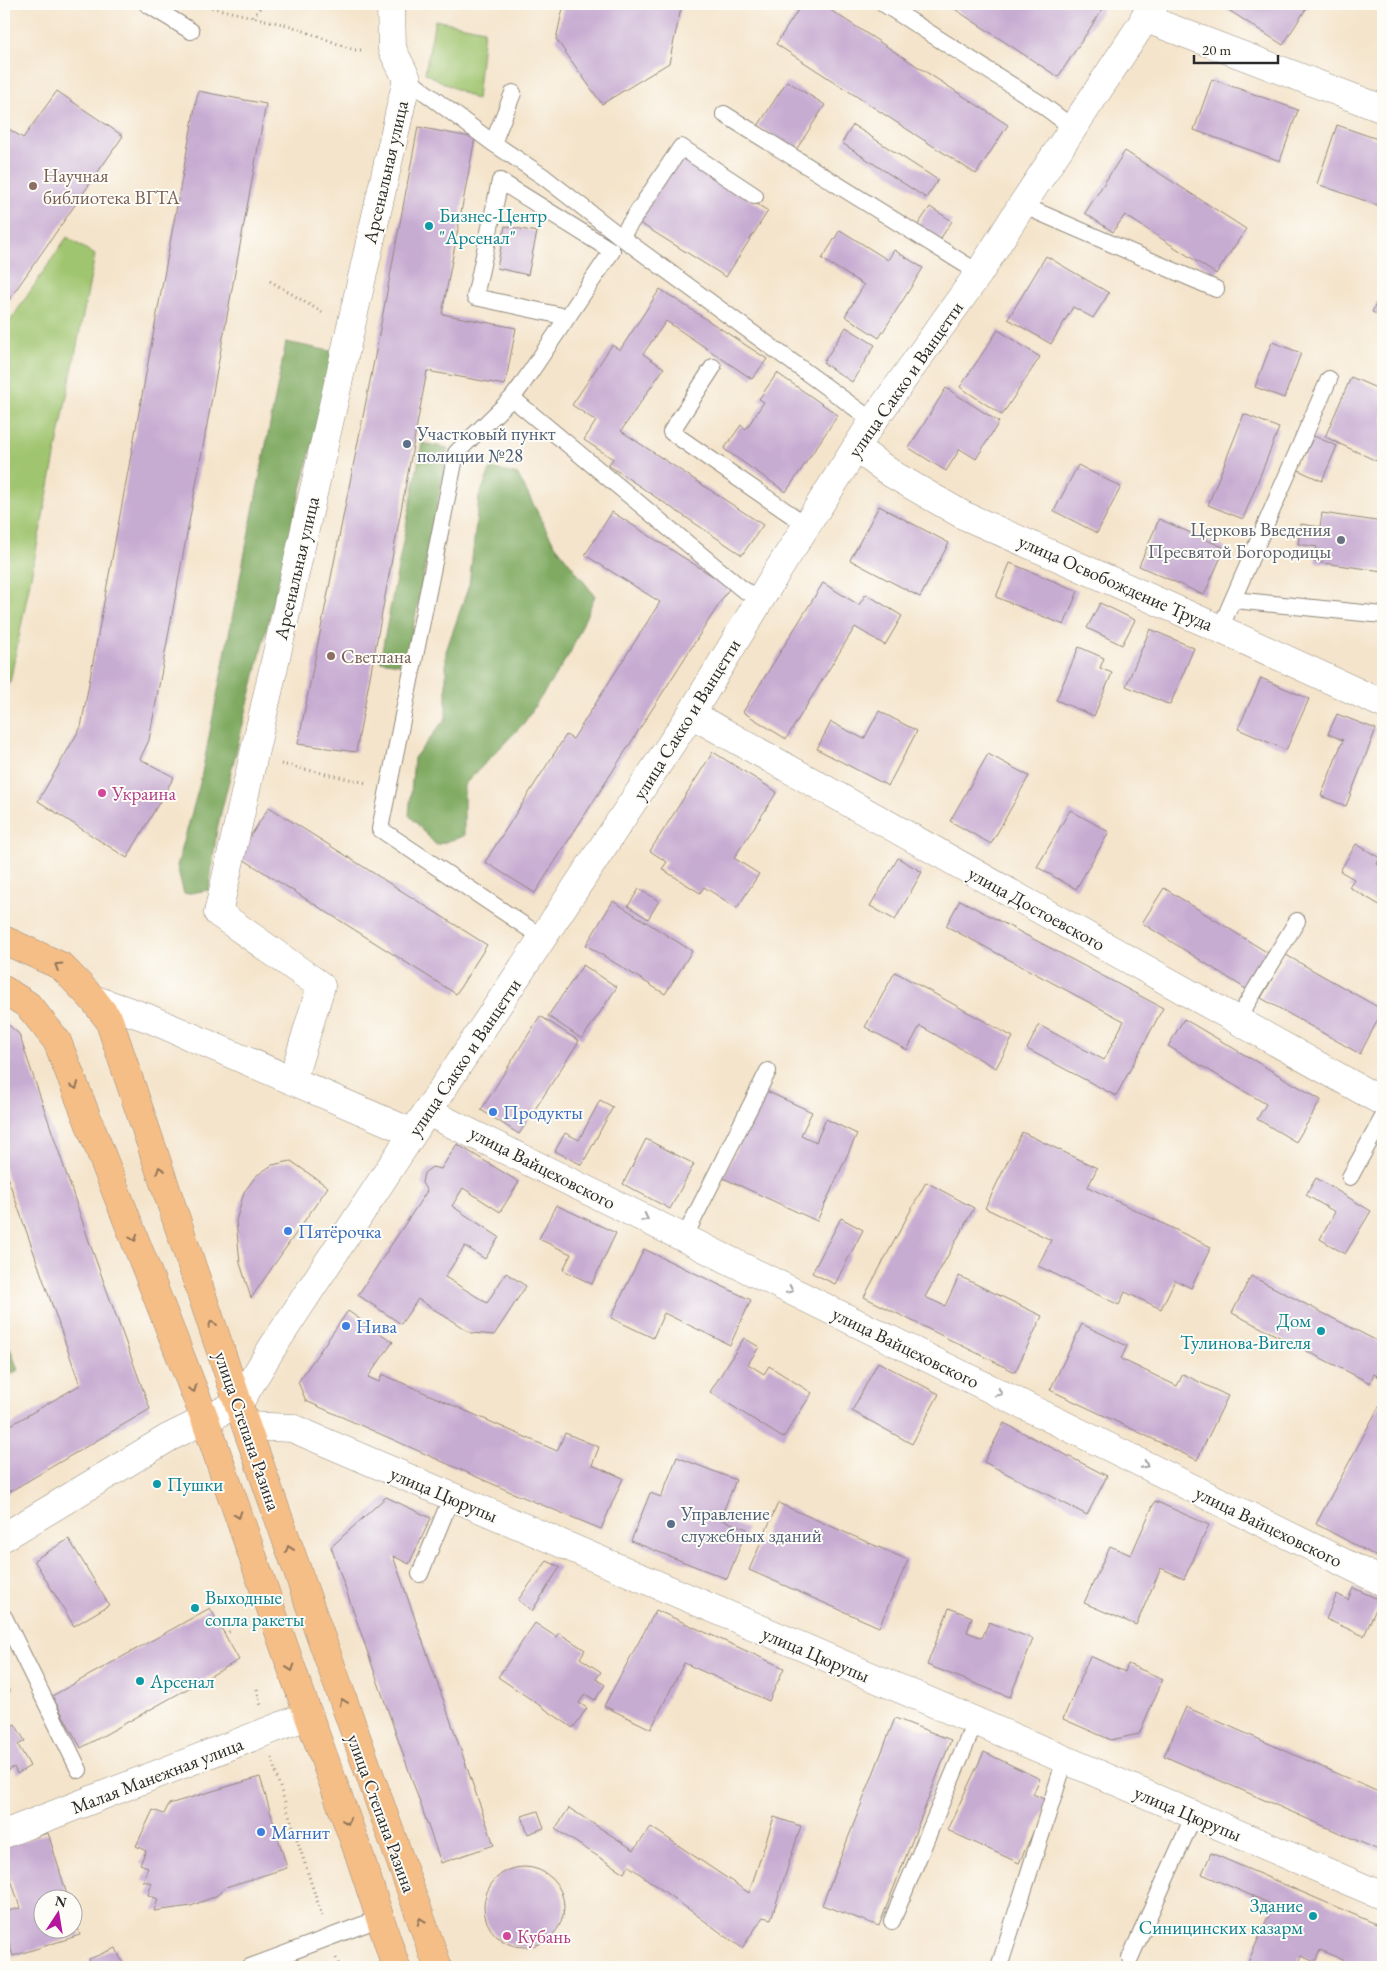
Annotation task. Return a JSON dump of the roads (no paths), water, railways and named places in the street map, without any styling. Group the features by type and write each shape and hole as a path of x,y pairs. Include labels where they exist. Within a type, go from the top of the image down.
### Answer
{"main road":[{"name":"улица Степана Разина","path":"4,940 61,966 94,999 109,1020 242,1414 438,1967"},
{"name":"улица Степана Разина","path":"4,990 28,1005 57,1041 205,1419 381,1918 396,1967"}],"street":[{"name":"Арсенальная улица","path":"292,1081 321,986 218,913 407,79 392,49 391,4"},
{"name":"улица Сакко и Ванцетти","path":"242,1414 272,1348 691,714 806,525 856,448 979,273 1150,11"},
{"path":"1150,11 1383,109"},
{"name":"улица Освобождение Труда","path":"856,448 892,474 963,515 1220,629 1383,704"},
{"name":"улица Достоевского","path":"691,714 1383,1102"},
{"name":"улица Вайцеховского","path":"94,999 148,1018 292,1081 421,1122 452,1122 1383,1582"},
{"path":"4,1537 168,1438 205,1419 242,1414"},
{"name":"улица Цюрупы","path":"242,1414 292,1428 451,1498 1383,1896"},
{"name":"Малая Манежная улица","path":"4,1834 309,1715"}],"lane":[{"path":"147,4 191,31"},
{"path":"884,4 1040,104 1073,128"},
{"path":"407,79 493,143 544,177 621,237 874,421"},
{"path":"493,143 513,93"},
{"path":"724,114 979,273"},
{"path":"621,237 681,147 755,196"},
{"path":"542,207 544,177"},
{"path":"542,938 380,830 456,453 512,398 612,251 500,181 475,297 567,317"},
{"path":"1022,205 1216,289"},
{"path":"713,367 671,432 806,525"},
{"path":"1220,629 1329,379"},
{"path":"512,398 741,588 760,600"},
{"path":"1234,600 1383,615"},
{"path":"1237,1020 1297,921"},
{"path":"684,1238 768,1071"},
{"path":"1350,1177 1383,1117"},
{"path":"420,1574 451,1498"},
{"path":"4,1617 79,1770"},
{"path":"892,1922 975,1722"},
{"path":"999,1967 1064,1760"},
{"path":"1130,1958 1194,1815"},
{"path":"250,1967 381,1918"}],"place":[{"name":"Научная библиотека ВГТА","path":"33,186"},
{"name":"Бизнес-Центр \"Арсенал\"","path":"429,226"},
{"name":"Участковый пункт полиции №28","path":"407,444"},
{"name":"Церковь Введения Пресвятой Богородицы","path":"1341,540"},
{"name":"Светлана","path":"331,656"},
{"name":"Украина","path":"102,793"},
{"name":"Продукты","path":"493,1112"},
{"name":"Пятёрочка","path":"288,1231"},
{"name":"Нива","path":"346,1326"},
{"name":"Дом Тулинова-Вигеля","path":"1321,1331"},
{"name":"Пушки","path":"157,1484"},
{"name":"Управление служебных зданий","path":"671,1524"},
{"name":"Выходные сопла ракеты","path":"195,1608"},
{"name":"Арсенал","path":"140,1681"},
{"name":"Магнит","path":"261,1832"},
{"name":"Здание Синицинских казарм","path":"1313,1916"},
{"name":"Кубань","path":"507,1936"}]}
